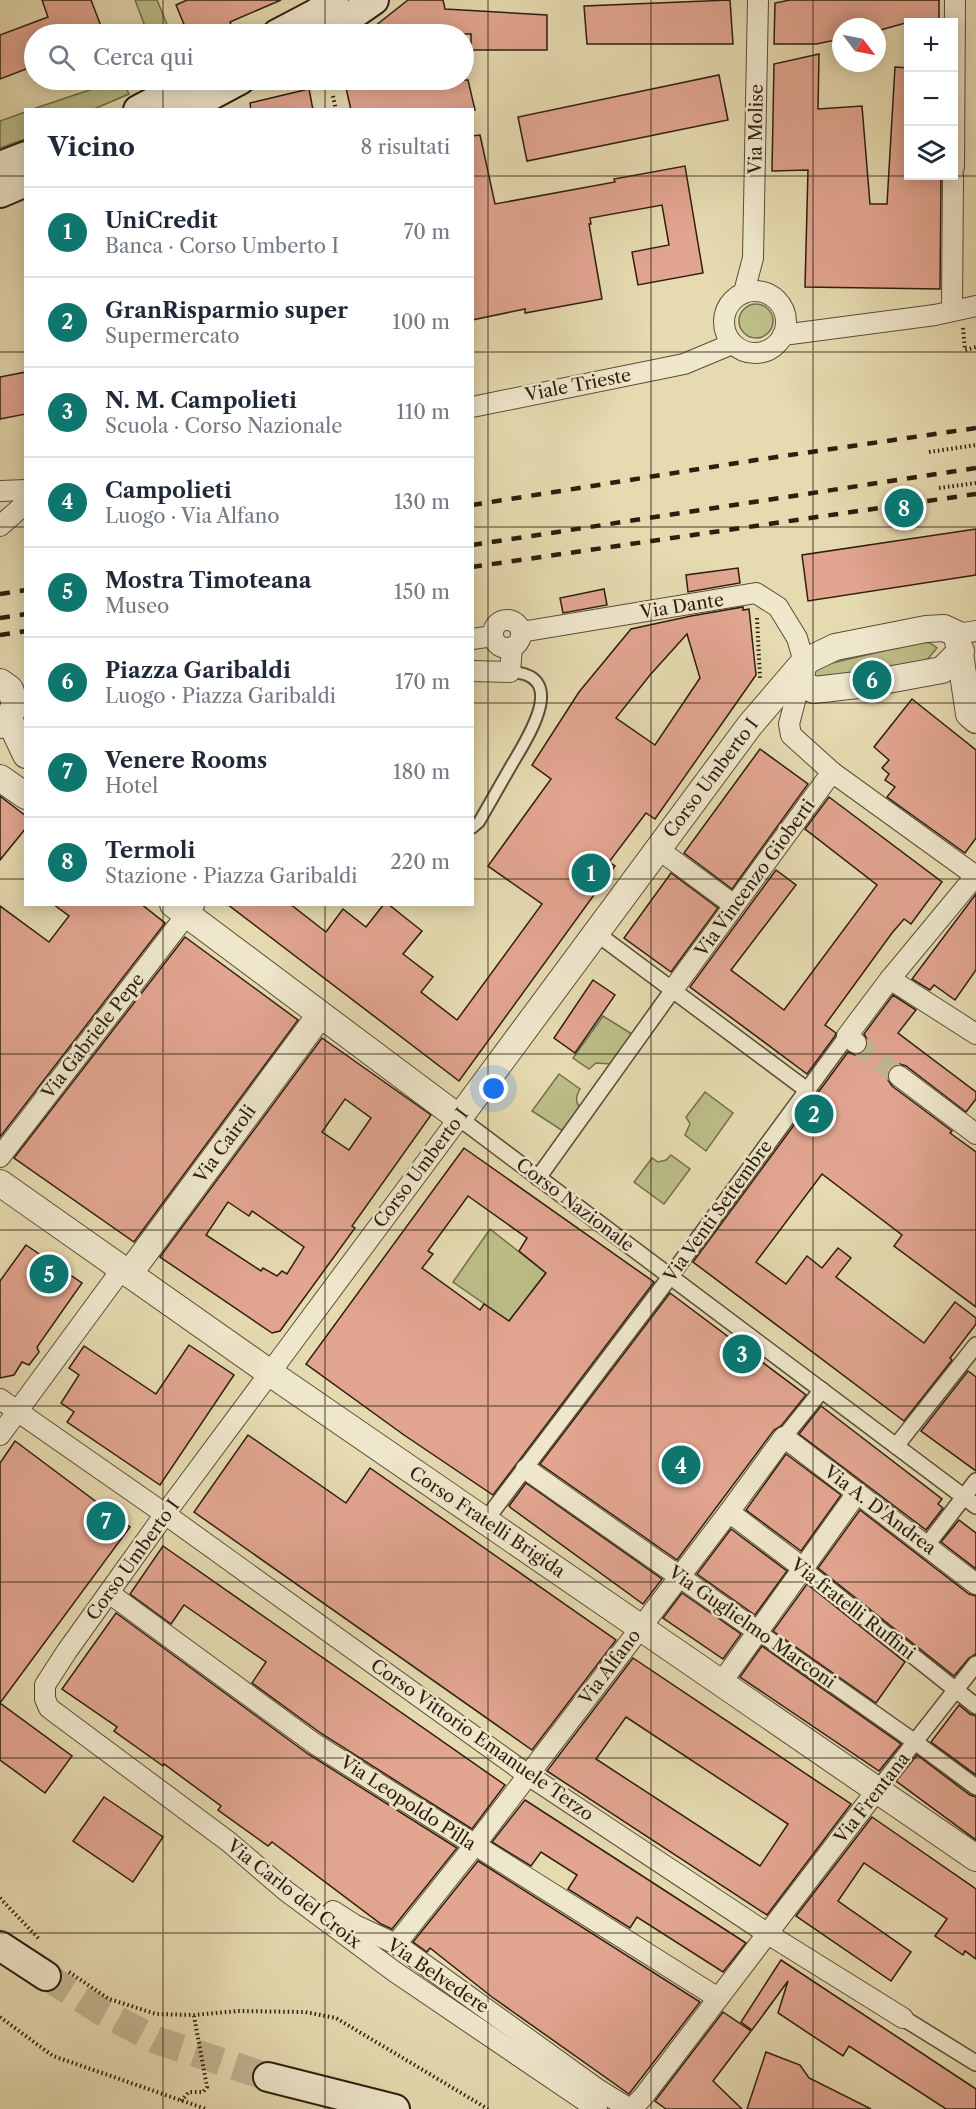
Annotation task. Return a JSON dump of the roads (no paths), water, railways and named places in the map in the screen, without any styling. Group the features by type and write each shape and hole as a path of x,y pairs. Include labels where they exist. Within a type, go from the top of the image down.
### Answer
{"main road":[{"path":"296,24 334,0"},
{"path":"339,24 374,0"},
{"path":"142,108 176,90"},
{"path":"188,108 221,90"},
{"path":"0,166 24,157"},
{"path":"0,193 24,183"},
{"path":"0,1946 54,1970"},
{"path":"268,2077 394,2109"}],"street":[{"name":"Via Molise","path":"744,292 753,258 758,0"},
{"path":"954,126 955,0"},
{"path":"952,310 953,180"},
{"name":"Via Molise","path":"753,258 768,294"},
{"path":"756,290 768,294 778,301 784,311 786,323 783,335 771,349 759,353 747,352 732,344 726,334 723,317 733,299 744,292 756,290"},
{"path":"783,335 935,315 976,306"},
{"path":"684,364 723,323"},
{"name":"Viale Trieste","path":"474,407 684,364 732,344"},
{"path":"0,491 24,490"},
{"path":"0,504 24,496"},
{"path":"0,526 24,505"},
{"name":"Via Dante","path":"517,640 756,593 778,607 797,638 802,672"},
{"path":"965,639 944,628 926,629 835,647 802,672 789,723 791,735 832,772 976,875"},
{"path":"474,639 493,636 500,646 517,640"},
{"path":"802,672 814,690 867,684 942,670 965,639"},
{"path":"965,639 969,714 976,720"},
{"path":"474,674 510,672 517,640"},
{"name":"Corso Umberto I","path":"67,1652 165,1514 750,725 802,672"},
{"path":"10,704 24,750"},
{"name":"Via Vincenzo Gioberti","path":"675,988 832,772"},
{"path":"0,778 24,795"},
{"path":"658,849 734,905"},
{"name":"Via Venti Settembre","path":"486,1521 670,1277 807,1090 851,1039 890,979 976,875"},
{"name":"Corso Nazionale","path":"185,908 320,1015 970,1502"},
{"name":"Via Gabriele Pepe","path":"0,1157 185,908"},
{"path":"596,933 675,988 807,1090"},
{"path":"890,979 976,1034"},
{"path":"538,1178 675,988"},
{"name":"Via Cairoli","path":"0,1435 320,1015"},
{"path":"899,1076 976,1134"},
{"name":"Corso Fratelli Brigida","path":"0,1183 270,1373 976,1858"},
{"path":"896,1446 970,1366 976,1345"},
{"name":"Via Alfano","path":"396,1944 474,1846 822,1390"},
{"name":"Corso Vittorio Emanuele Terzo","path":"0,1399 165,1514 528,1775 768,1934 976,2063"},
{"name":"Via A. D'Andrea","path":"784,1437 976,1584"},
{"name":"Via Guglielmo Marconi","path":"526,1469 976,1787"},
{"path":"927,1545 970,1502 976,1482"},
{"path":"721,1683 857,1494"},
{"name":"Via fratelli Ruffini","path":"729,1512 976,1706"},
{"name":"Via Leopoldo Pilla","path":"109,1593 315,1744 718,1998"},
{"name":"Via Carlo del Croix","path":"67,1652 45,1685 45,1699 49,1708 240,1851 286,1891 395,1972 597,2109"},
{"name":"Via Frentana","path":"768,1934 976,1664"},
{"name":"Via Belvedere","path":"240,1851 355,1925 396,1944 599,2090 630,2109 644,2097 768,1934"}],"lane":[{"path":"474,826 479,822 538,719 542,696 538,686 531,678 510,672"}],"tunnel":[{"path":"856,1043 899,1076"},
{"path":"46,1976 99,2010 156,2040 268,2077"}],"railway":[{"path":"474,505 976,428"},
{"path":"474,545 976,468"},
{"path":"474,567 976,494"},
{"path":"0,594 24,590"},
{"path":"0,618 24,614"},
{"path":"0,635 24,631"}],"place":[{"name":"Termoli","path":"904,508"},
{"name":"Piazza Garibaldi","path":"872,680"},
{"name":"UniCredit","path":"591,873"},
{"name":"GranRisparmio super","path":"814,1114"},
{"name":"Mostra Timoteana","path":"49,1274"},
{"name":"N. M. Campolieti","path":"742,1354"},
{"name":"Campolieti","path":"681,1465"},
{"name":"Venere Rooms","path":"106,1521"}]}
